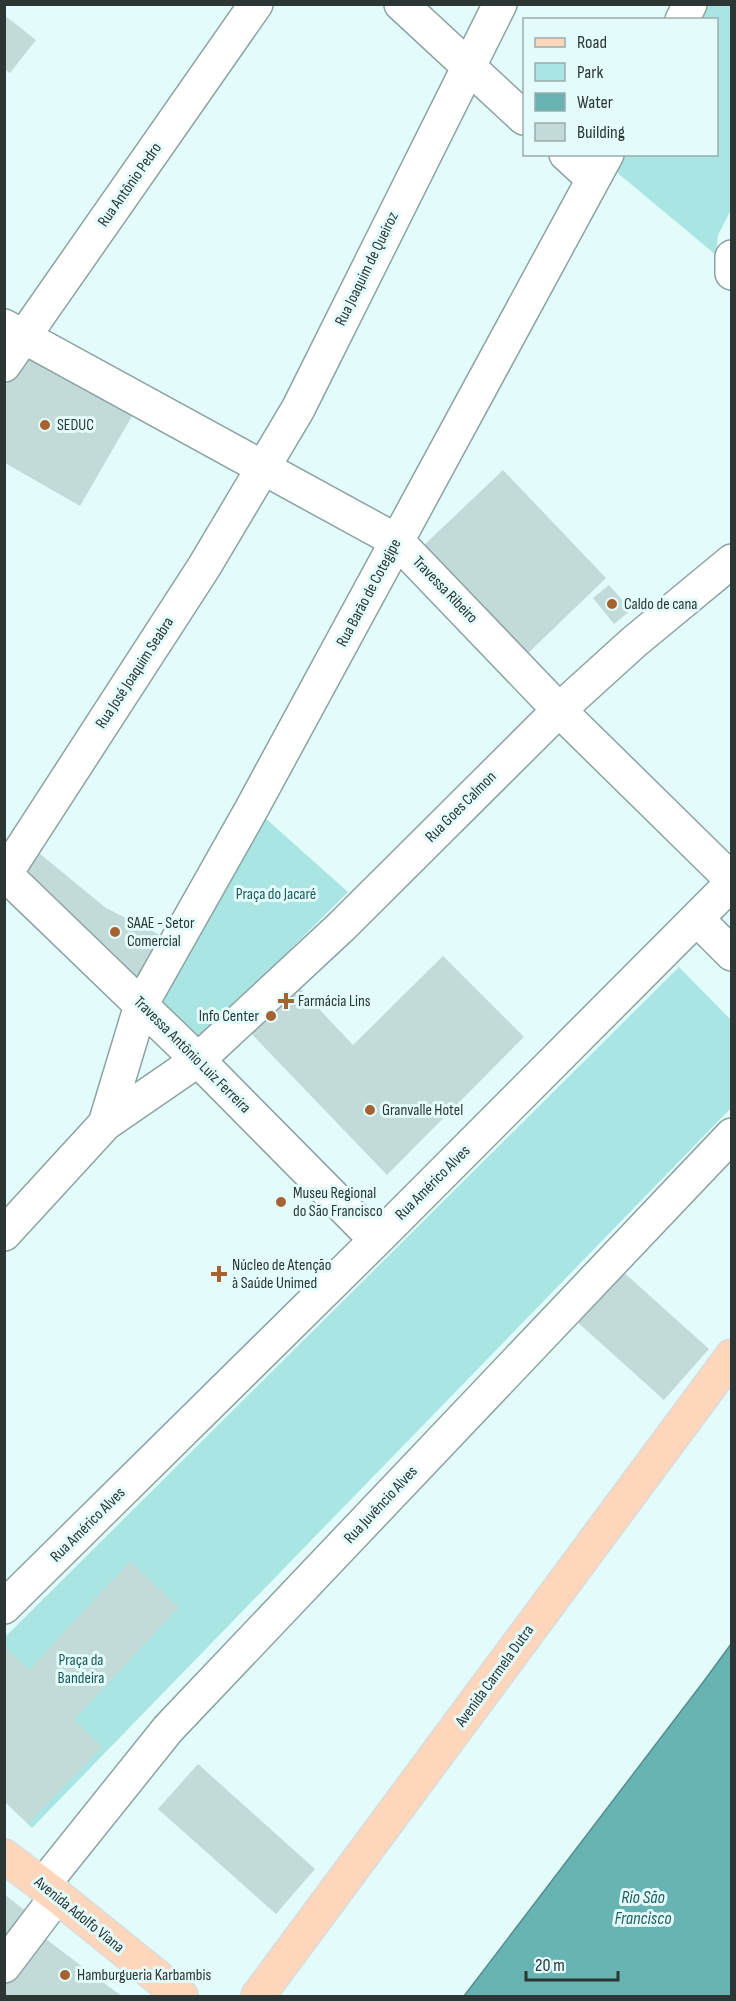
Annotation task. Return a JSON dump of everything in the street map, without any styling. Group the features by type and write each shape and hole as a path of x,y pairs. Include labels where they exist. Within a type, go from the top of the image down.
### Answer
{"main road":[{"name":"Avenida Carmela Dutra","path":"258,1996 732,1356"},
{"name":"Avenida Adolfo Viana","path":"4,1856 50,1890 181,1996"}],"street":[{"name":"Rua Antônio Pedro","path":"4,365 14,331 256,4"},
{"path":"401,4 523,116"},
{"name":"Rua Joaquim de Queiroz","path":"262,468 298,409 500,4"},
{"path":"683,18 690,4"},
{"path":"571,156 600,167"},
{"name":"Rua Barão de Cotegipe","path":"105,1124 141,1005 251,810 600,167"},
{"path":"732,257 732,273"},
{"name":"Travessa Ribeiro","path":"14,331 397,541 559,710 732,882"},
{"name":"Rua José Joaquim Seabra","path":"5,875 204,567 262,468"},
{"name":"Rua Goes Calmon","path":"105,1124 198,1060 342,926 559,710 634,642 732,561"},
{"name":"Travessa Antônio Luiz Ferreira","path":"5,875 198,1060 376,1240"},
{"name":"Rua Américo Alves","path":"4,1607 376,1240 732,882"},
{"path":"697,919 732,954"},
{"path":"4,1234 105,1124"},
{"name":"Rua Juvêncio Alves","path":"4,1966 50,1890 168,1729 732,1135"}],"green space":[{"path":"708,5 731,5 731,210 718,235 716,255 614,170 622,156 718,156 718,18 700,18"},
{"name":"Praça do Jacaré","path":"264,817 348,892 195,1044 155,997"},
{"name":"Praça da Bandeira","path":"679,967 731,1020 731,1108 32,1828 5,1801 4,1638"}],"water":[{"name":"Rio São Francisco","path":"731,1644 731,1996 464,1996 704,1681"}],"building":[{"path":"4,15 36,40 10,73 4,69"},
{"path":"25,355 132,416 80,506 5,463 5,386"},
{"path":"503,470 606,578 522,659 419,550"},
{"name":"Caldo de cana","path":"609,585 631,610 614,624 593,598"},
{"path":"34,849 106,908 164,937 140,980 85,945 17,878"},
{"path":"443,956 524,1037 387,1175 241,1023 291,979 353,1045"},
{"path":"620,1269 709,1349 664,1400 575,1320"},
{"path":"130,1561 179,1607 74,1720 102,1747 28,1824 4,1801 4,1646 29,1670"},
{"path":"198,1764 315,1869 276,1914 158,1809"},
{"path":"4,1894 32,1916 4,1951"},
{"path":"42,1936 122,1996 4,1996 4,1985"}],"place":[{"name":"SEDUC","path":"45,425"},
{"name":"Caldo de cana","path":"612,604"},
{"name":"SAAE - Setor Comercial","path":"115,932"},
{"name":"Farmácia Lins","path":"286,1001"},
{"name":"Info Center","path":"271,1016"},
{"name":"Granvalle Hotel","path":"370,1110"},
{"name":"Museu Regional do São Francisco","path":"281,1202"},
{"name":"Núcleo de Atenção à Saúde Unimed","path":"219,1274"},
{"name":"Hamburgueria Karbambis","path":"65,1975"}]}
